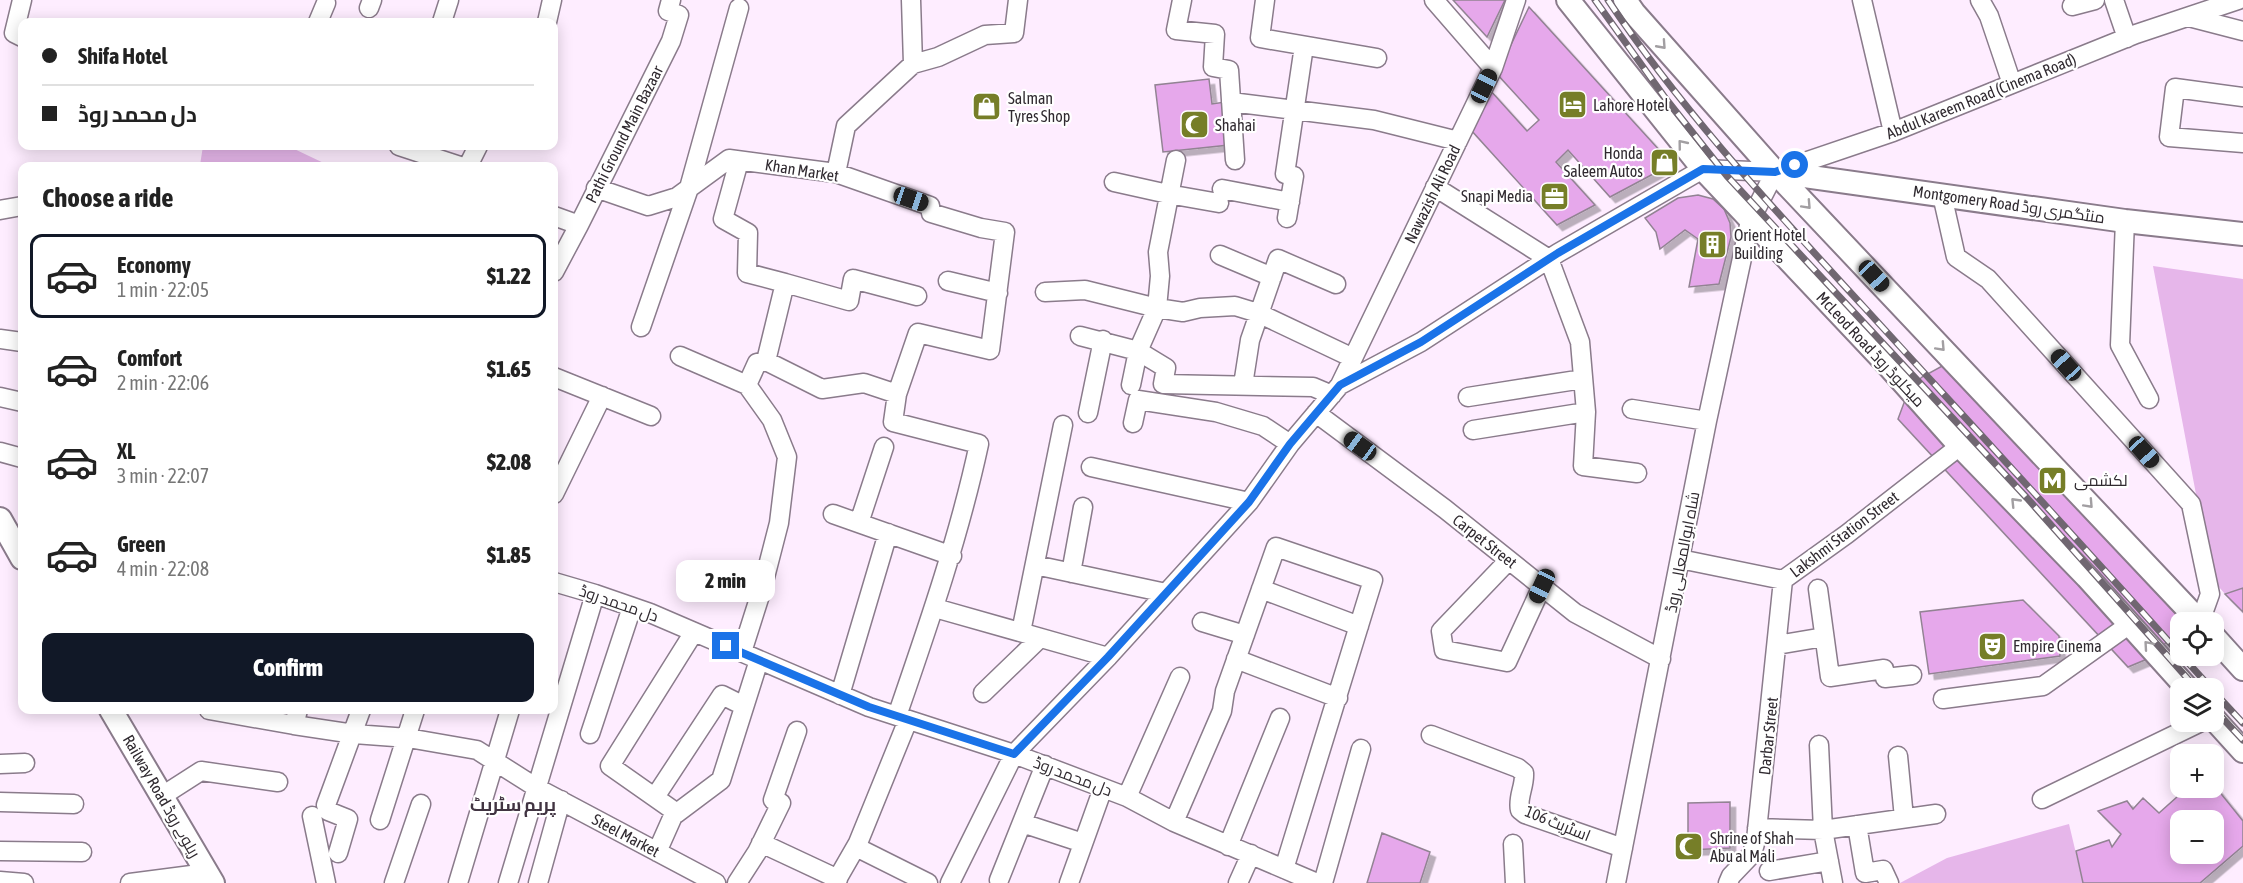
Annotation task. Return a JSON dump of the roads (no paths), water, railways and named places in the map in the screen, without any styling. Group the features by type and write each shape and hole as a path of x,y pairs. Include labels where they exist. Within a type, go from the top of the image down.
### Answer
{"main road":[{"name":"McLeod Road میکلوڈ روڈ","path":"1568,0 1703,169 2178,678"},
{"path":"1625,0 1775,172 2191,612"},
{"name":"Montgomery Road منٹگمری روڈ","path":"1775,172 2125,221 2243,234"},
{"path":"0,519 18,551"},
{"path":"2224,648 2242,667"},
{"name":"Railway Road ریلوے روڈ","path":"113,714 210,878"},
{"path":"2224,730 2243,751"}],"street":[{"path":"18,35 14,33 22,0"},
{"path":"443,18 449,0"},
{"path":"548,18 552,0"},
{"name":"Pathi Ground Main Bazaar","path":"558,264 671,41 679,15 668,11 671,0"},
{"path":"910,0 913,64"},
{"path":"836,173 846,126 913,64 938,57 985,35 1014,33 1018,0"},
{"path":"1182,0 1176,30 1215,34 1213,67 1229,70 1235,160"},
{"path":"1265,0 1260,38 1377,58"},
{"path":"1434,0 1493,68"},
{"name":"Nawazish Ali Road","path":"1336,390 1493,68 1516,0"},
{"path":"1862,0 1893,132"},
{"path":"1980,0 1989,16 2012,84"},
{"path":"2072,6 2095,0"},
{"path":"2114,0 2127,38"},
{"name":"Abdul Kareem Road (Cinema Road)","path":"1775,172 1893,132 2127,38 2238,0"},
{"path":"320,18 326,3"},
{"path":"641,327 689,188 739,8"},
{"path":"2188,17 2243,31"},
{"path":"1114,182 1168,194 1221,196 1289,210 1294,176 1285,174 1304,46"},
{"path":"2243,97 2175,88 2169,137 2243,143"},
{"path":"1231,102 1374,120 1458,141"},
{"path":"411,150 448,162"},
{"name":"Khan Market","path":"596,188 648,206 677,197 729,159 836,173 930,206 931,213 981,228 1005,232 998,292"},
{"path":"1131,385 1138,351 1157,308 1160,276 1158,252 1176,160"},
{"path":"739,161 723,219 748,233 747,273 849,301 853,279 917,296"},
{"path":"950,883 1014,754 1108,657 1249,502 1290,444 1336,390 1421,342 1549,259 1703,169 1775,172 1750,221"},
{"path":"1435,187 1549,259 1580,342 1586,412 1582,466 1637,473"},
{"path":"1942,195 1956,257 1988,279 2191,504 2210,594 2204,612"},
{"path":"0,210 18,207"},
{"path":"558,217 579,225"},
{"name":"شاہ ابوالمعالی روڈ","path":"1616,883 1707,421 1750,221"},
{"path":"2125,221 2120,345 2150,399"},
{"path":"1220,255 1272,277"},
{"path":"1243,386 1250,340 1278,259 1335,284"},
{"path":"761,843 837,881 856,847 902,718 952,556 980,444 893,422 897,394 918,333 990,350 998,292 948,281"},
{"path":"766,361 785,283"},
{"path":"1045,292 1085,290 1183,312 1200,308 1235,306 1258,313 1353,358"},
{"path":"1080,336 1103,340 1138,351 1166,368 1162,384 1313,387 1336,390"},
{"path":"1088,413 1103,340"},
{"path":"1,343 18,342"},
{"path":"681,356 747,385 772,420 787,457 779,523 762,589 742,652"},
{"path":"747,385 757,363 766,361 822,389 864,383 897,394"},
{"path":"1468,397 1583,379"},
{"path":"558,380 651,416"},
{"path":"558,486 602,396"},
{"path":"0,397 18,401"},
{"path":"1133,423 1138,400 1216,412 1263,426 1290,444"},
{"path":"1632,409 1707,421"},
{"path":"1473,430 1586,412"},
{"name":"Carpet Street","path":"1316,413 1445,509 1575,613 1660,658"},
{"path":"1021,632 1063,425"},
{"name":"Lakshmi Station Street","path":"1680,559 1783,580 1847,534 1960,446"},
{"path":"859,523 884,447"},
{"path":"0,452 18,457"},
{"path":"1091,467 1249,502"},
{"path":"1071,573 1083,507"},
{"path":"833,514 952,556"},
{"path":"840,695 888,533"},
{"path":"1174,822 1222,711 1225,691 1276,547 1373,580 1289,875"},
{"path":"1509,560 1441,632 1444,650 1507,662 1542,586"},
{"path":"1035,565 1166,593"},
{"name":"Darbar Street","path":"1728,883 1731,876 1752,854 1758,828 1783,580"},
{"name":"دل محمد روڈ","path":"558,583 632,607 840,695 1045,765 1126,797 1174,822 1251,854 1289,875 1317,883"},
{"path":"1818,589 1830,678 1884,669 1886,678 1912,675"},
{"path":"1261,590 1359,626"},
{"path":"508,883 595,594"},
{"path":"590,734 632,607"},
{"path":"935,608 1108,657"},
{"path":"1202,622 1245,634"},
{"path":"1943,699 2043,686 2130,624"},
{"path":"677,813 610,766 694,632"},
{"path":"1777,645 1824,637"},
{"path":"983,693 1040,638"},
{"path":"1236,659 1338,698"},
{"path":"657,852 673,816 721,780 759,660"},
{"path":"1126,797 1180,678"},
{"path":"655,797 722,695 744,706"},
{"name":"Steel Market","path":"264,714 296,717 354,734 408,738 477,750 537,788 716,883"},
{"path":"338,854 348,819 328,811 326,805 360,714"},
{"path":"380,820 414,714"},
{"path":"458,883 509,714"},
{"path":"1228,846 1281,718"},
{"path":"738,883 781,803 773,800 797,731"},
{"path":"2042,799 2180,732"},
{"name":"اسٹریٹ 106","path":"1431,735 1524,772 1519,804 1520,810 1525,814 1623,848"},
{"path":"1819,745 1823,830 1833,883"},
{"path":"1323,883 1361,749"},
{"path":"1898,756 1904,818"},
{"path":"0,764 25,763"},
{"path":"999,880 1045,765"},
{"path":"162,796 201,771 278,782"},
{"path":"1069,883 1103,788"},
{"path":"538,883 561,800"},
{"path":"0,802 74,804"},
{"path":"394,883 421,804"},
{"path":"1758,828 1823,830 1936,814"},
{"path":"312,816 327,883"},
{"path":"1022,823 1083,843"},
{"path":"1857,825 1865,873 1883,870 1889,883"},
{"path":"1513,844 1515,883"},
{"path":"856,847 928,883"},
{"path":"0,851 82,852"},
{"path":"1238,883 1251,854"},
{"path":"1769,871 1829,861"},
{"path":"130,883 210,878"},
{"path":"0,881 24,883"}],"railway":[{"path":"1595,0 1666,99 1727,176 2027,498 2187,678"},
{"path":"1608,0 1666,81 1762,195 2170,643"},
{"path":"2191,666 2202,678"},
{"path":"2224,703 2243,723"},
{"path":"2224,720 2243,740"}],"place":[{"name":"Lahore Hotel","path":"1572,105"},
{"name":"Salman Tyres Shop","path":"987,107"},
{"name":"Shahai","path":"1194,125"},
{"name":"Honda Saleem Autos","path":"1664,162"},
{"name":"Snapi Media","path":"1554,196"},
{"name":"Orient Hotel Building","path":"1713,244"},
{"name":"لکشمی","path":"2053,480"},
{"name":"Empire Cinema","path":"1992,646"},
{"name":"Shrine of Shah Abu al Mali","path":"1689,847"}],"district":[{"name":"پریم سٹریٹ","path":"513,805"}]}
